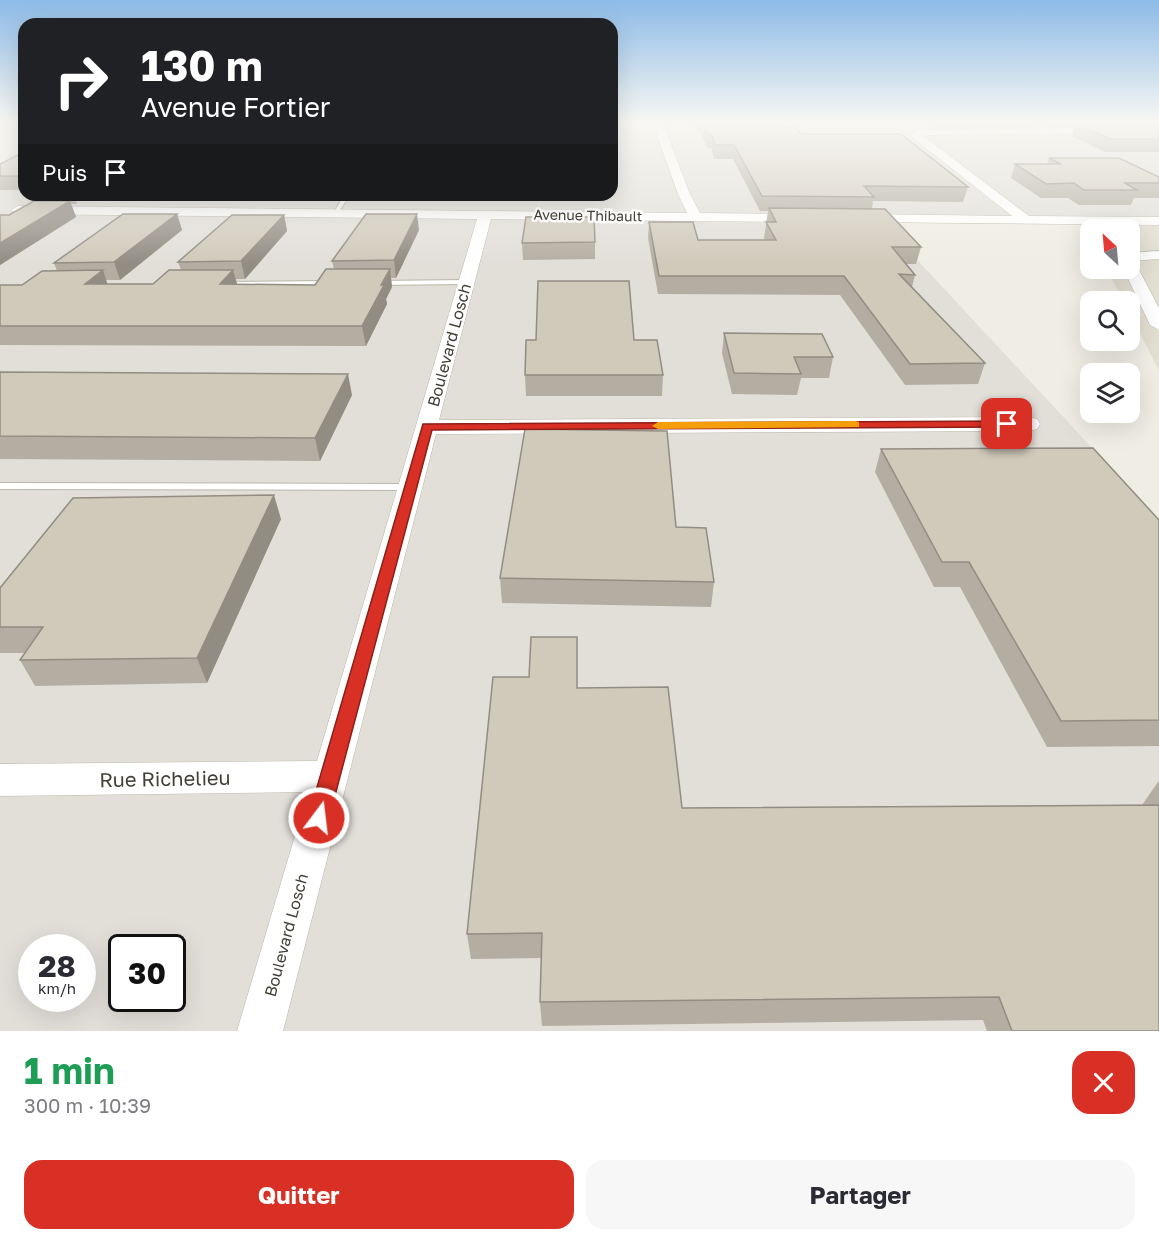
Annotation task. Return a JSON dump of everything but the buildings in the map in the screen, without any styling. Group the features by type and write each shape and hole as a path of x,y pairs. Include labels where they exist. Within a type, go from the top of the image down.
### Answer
{"street":[{"path":"675,169 684,194 696,216"},
{"path":"960,169 1026,220"},
{"name":"Avenue Thibault","path":"34,201 18,210 814,218"},
{"name":"Boulevard Losch","path":"260,1031 485,214"},
{"path":"849,218 1159,221"},
{"path":"1140,256 1159,255"},
{"path":"1136,279 1159,323"},
{"path":"427,427 1029,424"},
{"name":"Rue Richelieu","path":"0,780 330,776"}],"lane":[{"path":"335,213 343,201"},
{"path":"361,283 467,282"},
{"path":"214,284 337,283"},
{"path":"0,486 410,487"}],"shaded area":[{"path":"18,169 18,201 618,201 618,169 1159,169 1159,221 1080,219 1080,222 883,223 1159,520 1159,1031 0,1031 0,171"},
{"path":"1140,225 1159,226 1159,371 1140,333 1140,291 1118,291 1112,279 1140,279"}],"slow traffic":[{"path":"658,426 855,425"}],"route":[{"path":"319,818 374,626 427,427 1007,424"}]}
